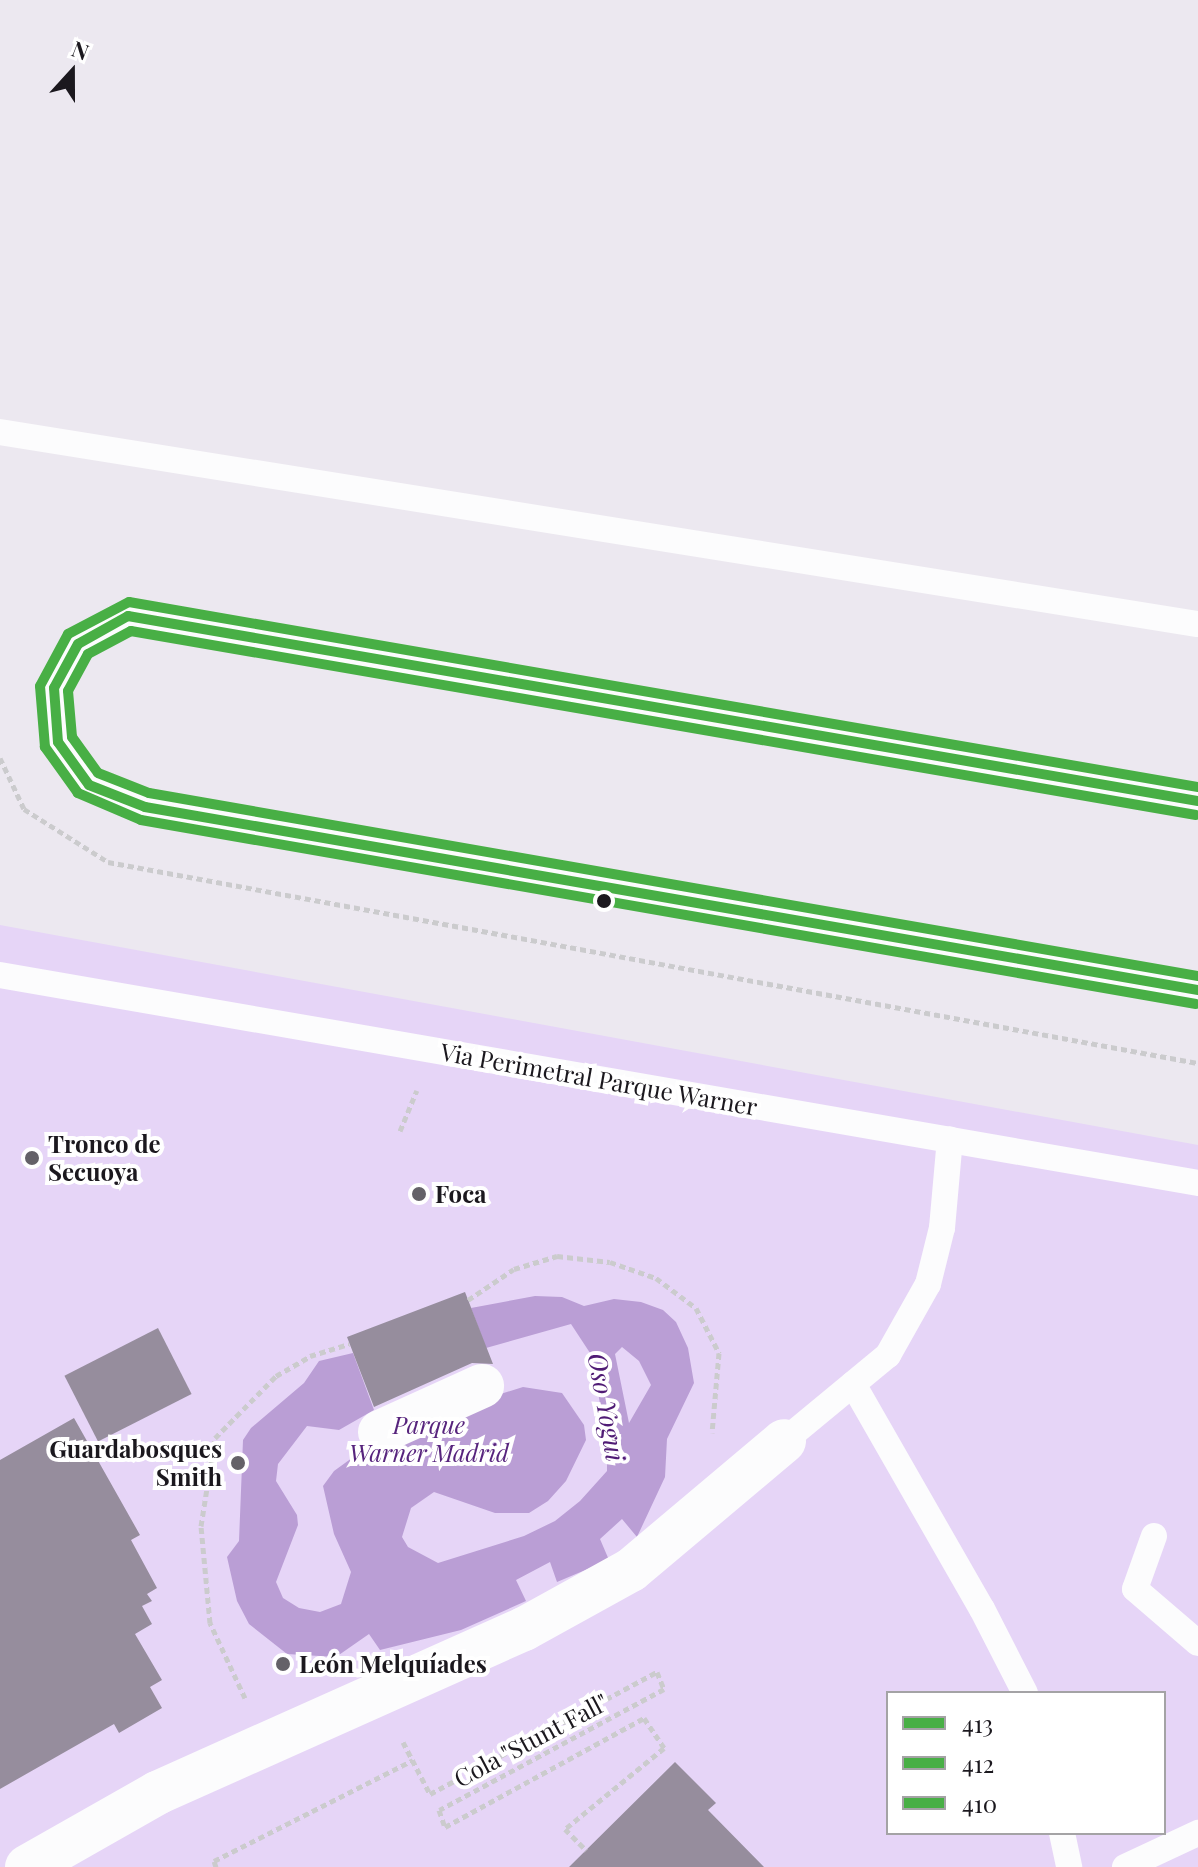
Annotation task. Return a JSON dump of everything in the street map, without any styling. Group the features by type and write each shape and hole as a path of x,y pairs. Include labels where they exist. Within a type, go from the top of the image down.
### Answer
{"street":[{"path":"380,1432 482,1386"},
{"path":"27,1867 157,1793 537,1622 631,1570 784,1441"}],"lane":[{"path":"0,432 1198,624"},
{"path":"1198,801 128,616 78,644 54,688 58,742 89,785 145,807 1198,990"},
{"name":"Via Perimetral Parque Warner","path":"0,975 1198,1183"},
{"path":"784,1441 888,1355 928,1284 942,1228 950,1139"},
{"path":"853,1384 982,1609 1024,1691"},
{"path":"1154,1536 1135,1589 1198,1643"},
{"path":"1125,1867 1198,1833"},
{"path":"1062,1835 1069,1867"}],"path":[{"path":"0,758 24,809 108,862 1198,1063"},
{"path":"400,1131 417,1089"},
{"path":"468,1300 514,1269 557,1256 610,1262 656,1278 696,1308 719,1353 706,1506"},
{"path":"266,1743 210,1623 201,1526 215,1438 276,1376 310,1356 349,1344"},
{"name":"Cola \"Stunt Fall\"","path":"216,1867 214,1861 413,1760 430,1794 657,1672 664,1689 439,1810 445,1827 644,1718 664,1748 565,1829 586,1850"}],"green space":[{"name":"Parque Warner Madrid","path":"0,925 1198,1145 1198,1867 0,1867"}],"water":[{"name":"Oso Yogui","path":"535,1296 562,1297 584,1306 614,1299 641,1302 663,1310 676,1322 688,1348 694,1383 667,1439 665,1477 637,1537 622,1519 600,1539 609,1560 557,1582 550,1562 516,1580 526,1601 461,1630 380,1650 369,1634 336,1657 287,1654 249,1624 237,1601 227,1557 239,1541 243,1440 251,1428 304,1383 319,1361 353,1353 374,1410 339,1430 307,1426 278,1464 276,1481 297,1515 298,1525 276,1582 283,1598 299,1608 320,1612 341,1604 351,1572 334,1534 323,1486 334,1471 363,1450 453,1409 523,1387 562,1393 584,1425 586,1440 566,1481 548,1501 529,1513 495,1513 434,1492 411,1508 402,1537 408,1547 438,1563 524,1536 555,1521 580,1501 607,1471 607,1446 592,1356 571,1324 486,1348 471,1308","holes":["622,1347 639,1361 651,1385 629,1423 615,1354"]}],"building":[{"path":"465,1292 493,1364 472,1363 374,1407 347,1337"},
{"path":"158,1328 192,1394 98,1442 64,1376"},
{"path":"74,1418 140,1535 131,1540 157,1588 147,1594 152,1601 142,1606 152,1624 135,1634 162,1680 150,1687 162,1708 119,1733 114,1724 0,1789 0,1460"},
{"path":"675,1762 716,1803 708,1810 764,1867 569,1867"}],"transit line":[{"name":"412","path":"1196,1004 141,820 78,793 45,747 40,686 68,634 129,602 1198,787"},
{"name":"413","path":"1198,801 128,616 78,644 54,688 58,742 89,785 145,807 1198,990"},
{"name":"410","path":"1196,815 131,631 88,654 68,691 72,737 98,773 149,793 1198,976"}],"place":[{"name":"Tronco de Secuoya","path":"32,1158"},
{"name":"Foca","path":"419,1194"},
{"name":"Guardabosques Smith","path":"238,1463"},
{"name":"León Melquíades","path":"283,1664"}]}
